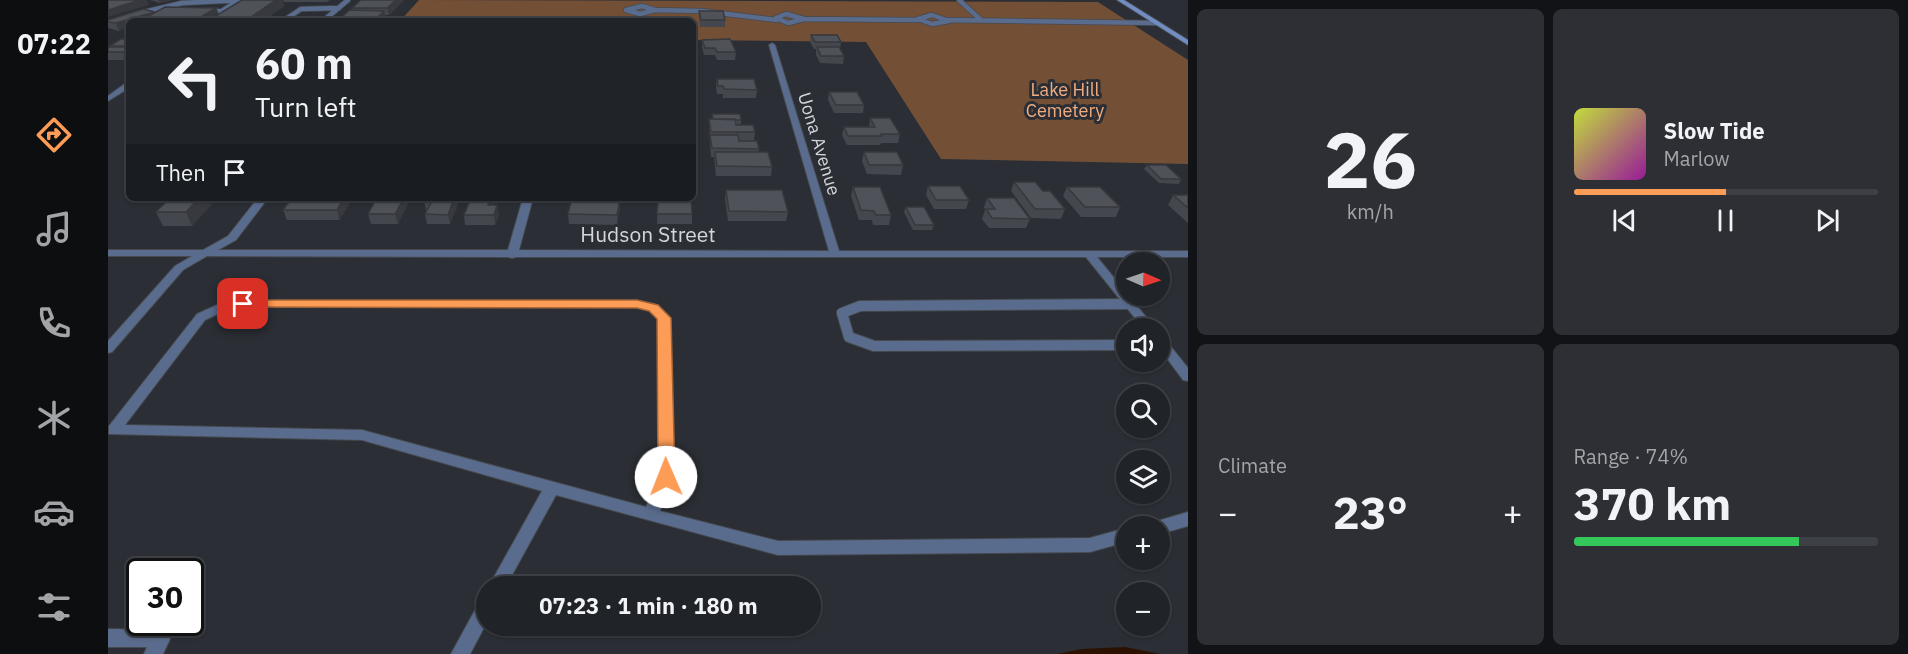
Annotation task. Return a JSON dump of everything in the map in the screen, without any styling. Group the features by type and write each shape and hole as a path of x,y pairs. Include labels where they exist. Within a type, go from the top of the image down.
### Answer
{"main road":[{"path":"1120,0 1188,43"}],"street":[{"name":"Uona Avenue","path":"772,45 835,253"},
{"path":"108,99 126,87"},
{"path":"108,349 179,268 232,238 261,201"},
{"path":"512,255 527,201"},
{"name":"Hudson Street","path":"108,253 1188,254"},
{"path":"1089,254 1116,288"},
{"path":"651,515 666,477 664,318 653,307 637,304 243,304 221,308 201,317 114,430 362,435 651,515 778,548 1090,545 1116,538"},
{"path":"1131,306 1141,318"},
{"path":"1170,355 1188,377"},
{"path":"503,576 552,488"},
{"path":"1170,524 1188,519"},
{"path":"460,654 476,625"},
{"path":"108,638 161,639 153,654"}],"lane":[{"path":"129,16 182,3 243,0"},
{"path":"327,18 348,0"},
{"path":"959,0 981,20"},
{"path":"198,11 222,11 236,2"},
{"path":"655,10 642,14 626,10 642,6 655,10 701,11 736,15 752,20 777,20 792,23 804,20 918,20 945,24 948,20"},
{"path":"289,18 307,8 339,8"},
{"path":"145,11 177,11"},
{"path":"777,20 777,17 786,14 798,16 804,20"},
{"path":"918,20 919,16 927,15 948,20 1156,23"},
{"path":"1116,304 860,306 842,313 849,337 874,346 1116,345"}],"green space":[{"name":"Lake Hill Cemetery","path":"419,0 1098,2 1188,60 1188,164 941,159 866,42 696,40 696,18 403,18"}],"shaded area":[{"path":"1125,647 1160,654 1057,654 1082,649"}],"building":[{"path":"108,0 140,0 108,10"},
{"path":"242,0 276,0 249,18 212,18"},
{"path":"361,0 396,0 387,8 352,8"},
{"path":"165,7 216,8 199,18 145,18"},
{"path":"143,9 155,12 126,18 126,20 116,23 108,22 108,20"},
{"path":"350,10 384,11 377,18 341,18"},
{"path":"699,11 723,11 725,20 701,20"},
{"path":"811,35 837,35 841,42 815,42"},
{"path":"121,39 126,39 126,46 110,46"},
{"path":"730,39 736,52 717,52 715,48 705,48 702,40"},
{"path":"108,47 126,47 126,52 108,52"},
{"path":"817,47 839,47 844,56 821,56"},
{"path":"717,79 754,79 757,90 724,89 723,86 718,86"},
{"path":"829,92 857,92 864,105 836,105"},
{"path":"712,114 740,114 741,120 713,119"},
{"path":"870,118 890,118 900,134 848,136 844,127 875,127"},
{"path":"709,119 735,119 736,125 753,125 755,132 711,132"},
{"path":"710,135 738,135 739,141 757,141 759,149 712,148"},
{"path":"715,152 768,152 772,167 717,166"},
{"path":"864,152 897,152 903,165 869,165"},
{"path":"1147,165 1166,165 1181,179 1161,179"},
{"path":"1014,182 1035,182 1043,191 1050,191 1065,209 1035,209"},
{"path":"928,186 960,186 969,200 936,200"},
{"path":"853,187 880,187 891,215 876,215 874,211 861,210"},
{"path":"1067,187 1100,187 1120,207 1085,207"},
{"path":"726,190 782,190 788,212 729,211"},
{"path":"1173,195 1188,195 1188,208"},
{"path":"987,198 1014,198 1030,219 992,218 986,209 995,209"},
{"path":"167,201 196,201 186,212 156,212"},
{"path":"290,201 342,201 337,210 283,210"},
{"path":"375,201 402,201 395,214 368,214"},
{"path":"432,201 453,201 448,215 425,214"},
{"path":"470,201 489,201 488,205 497,205 494,215 464,215"},
{"path":"571,201 619,201 617,215 568,214"},
{"path":"658,201 691,201 692,214 657,214"},
{"path":"906,207 924,207 934,225 915,225"}],"route":[{"path":"243,304 637,304 653,307 664,318 666,477"}]}
